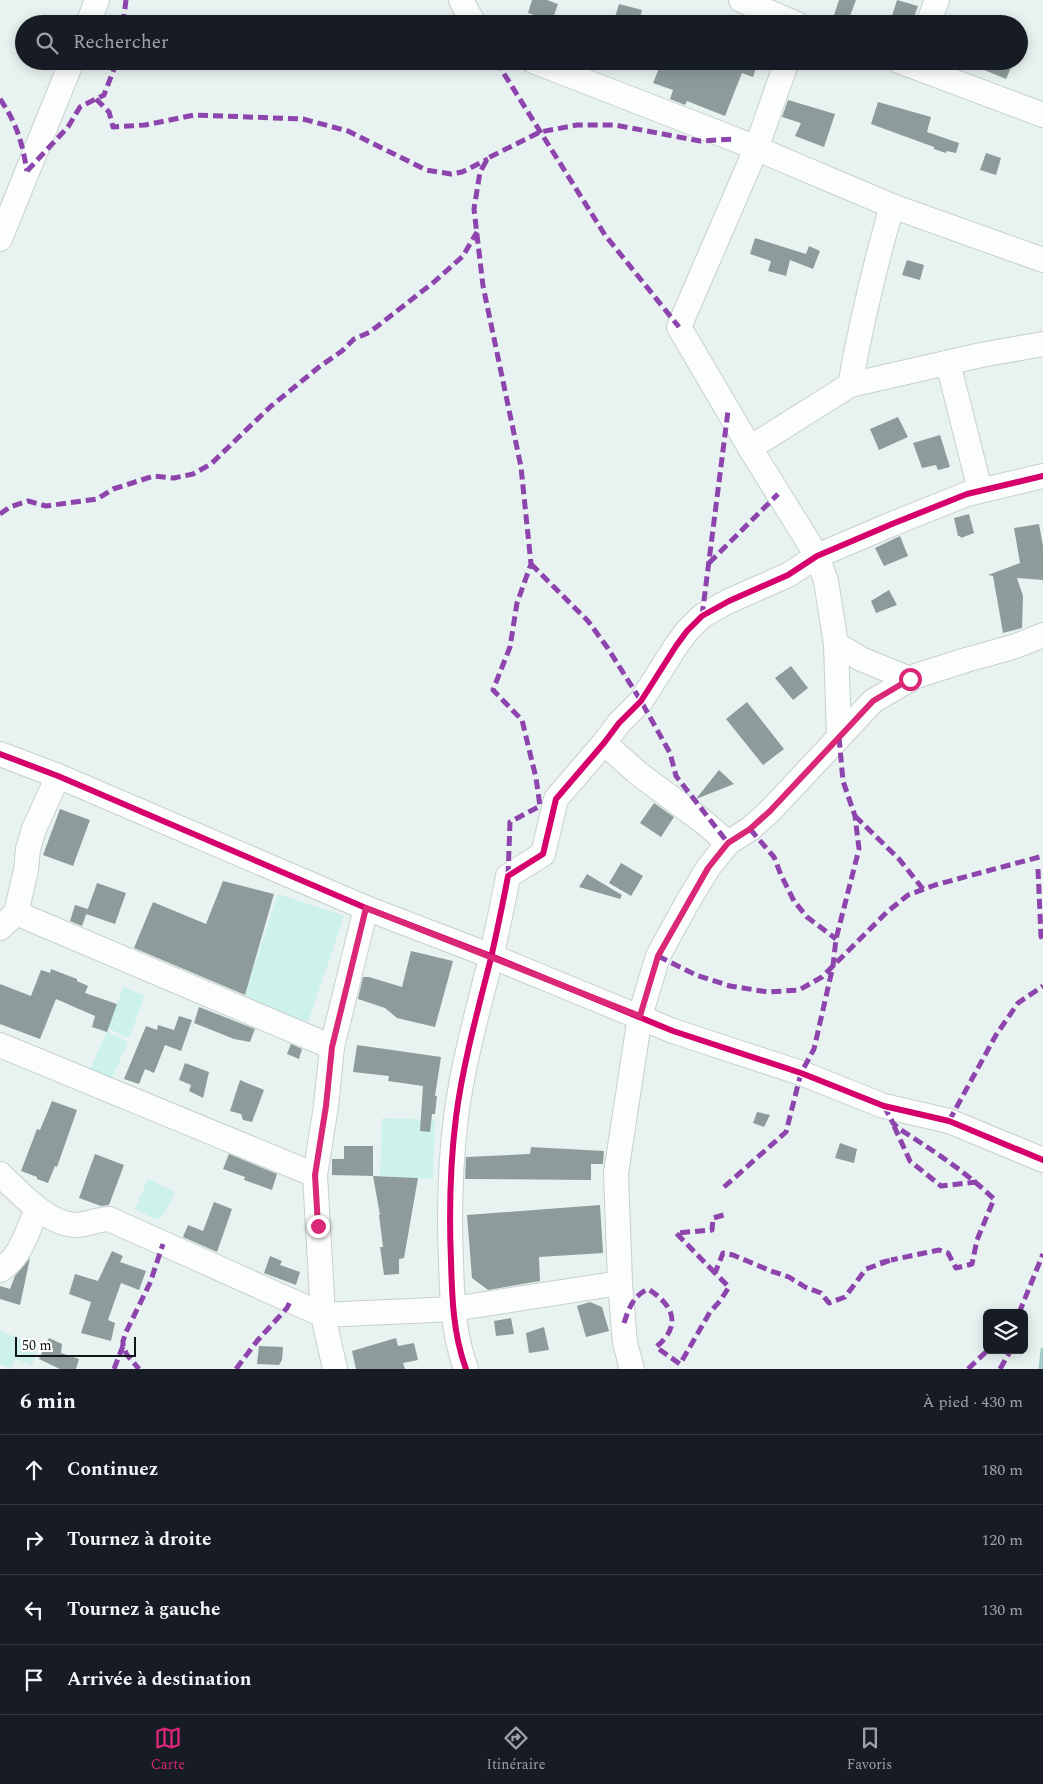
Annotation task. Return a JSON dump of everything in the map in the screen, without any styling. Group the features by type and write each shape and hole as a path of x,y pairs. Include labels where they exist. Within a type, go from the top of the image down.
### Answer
{"street":[{"path":"461,0 469,15"},
{"path":"741,0 776,15"},
{"path":"932,15 938,0"},
{"path":"0,239 68,70"},
{"path":"556,70 756,149 892,206 1043,260"},
{"path":"784,70 756,149 679,327 750,448 817,556 826,581 836,644 839,737"},
{"path":"929,70 1041,108"},
{"path":"850,385 876,260 892,206"},
{"path":"750,448 850,385 982,355 1043,344"},
{"path":"948,363 980,490"},
{"path":"466,1369 461,1355 453,1309 450,1179 456,1116 471,1038 508,876 543,854 556,799 619,723 641,701 676,646 687,631 702,616 729,601 788,575 817,556 967,494 1043,476"},
{"path":"632,1369 625,1343 620,1283 616,1173 640,1016 658,956 704,875 728,843 750,829 770,811 873,701 910,679 1016,646 1043,635"},
{"path":"836,644 861,659 910,679"},
{"path":"604,743 639,774 705,823 728,843"},
{"path":"0,754 58,776 366,908 491,956 673,1031 801,1073 884,1106 949,1121 1043,1160"},
{"path":"58,776 34,829 28,849 26,870 8,921 332,1047"},
{"path":"335,1369 323,1315 315,1175 326,1106 332,1047 366,908"},
{"path":"0,1045 315,1175"},
{"path":"0,1174 37,1209 62,1223 77,1225 109,1219 323,1315 453,1309 620,1283"},
{"path":"0,1270 12,1262 37,1209"}],"green space":[{"path":"278,894 344,916 308,1022 243,1001"},
{"path":"123,987 145,995 129,1038 108,1028"},
{"path":"107,1032 128,1042 107,1089 85,1080"},
{"path":"382,1118 435,1120 433,1179 380,1176"},
{"path":"148,1179 175,1192 166,1211 158,1220 135,1209"},
{"path":"0,1331 39,1346 32,1365 15,1359 11,1369 0,1364"}],"building":[{"path":"532,0 547,0 558,4 554,15 534,15 528,13"},
{"path":"839,0 856,0 850,15 834,15"},
{"path":"897,0 918,6 915,15 892,15"},
{"path":"619,4 642,10 641,15 616,15"},
{"path":"658,70 755,70 753,77 742,73 725,116 687,101 685,105 670,99 673,90 653,83"},
{"path":"984,70 1010,70 1006,79"},
{"path":"788,100 835,114 824,147 795,136 801,123 782,117"},
{"path":"878,102 931,117 927,132 959,143 956,153 947,151 946,153 934,149 934,147 871,124"},
{"path":"986,153 1001,158 996,175 980,170"},
{"path":"755,238 806,254 809,246 820,251 813,269 790,260 786,276 768,271 771,261 750,254"},
{"path":"907,260 924,265 920,280 902,275"},
{"path":"898,417 908,437 879,450 870,429"},
{"path":"940,435 950,467 938,470 936,465 922,468 913,443"},
{"path":"969,514 974,533 961,538 958,536 954,518"},
{"path":"1039,524 1043,546 1043,580 1017,578 1023,596 1022,628 1003,633 993,576 988,575 1020,563 1014,528"},
{"path":"900,536 908,556 884,566 875,548"},
{"path":"889,590 897,605 876,613 871,601"},
{"path":"791,666 808,688 793,700 775,678"},
{"path":"747,702 784,749 763,765 726,719"},
{"path":"719,770 734,784 696,799"},
{"path":"654,803 674,817 661,837 640,823"},
{"path":"60,809 90,820 73,866 43,855"},
{"path":"621,863 643,876 631,896 609,883"},
{"path":"587,874 622,895 620,899 579,887"},
{"path":"223,881 274,894 245,995 134,948 153,902 206,924"},
{"path":"97,883 126,893 115,924 86,914"},
{"path":"75,905 88,909 82,926 70,921"},
{"path":"411,951 453,961 435,1027 397,1018 385,1008 358,999 363,977 402,987"},
{"path":"51,969 77,979 77,981 88,986 85,993 117,1004 107,1032 92,1027 95,1016 56,999 40,1039 0,1024 0,984 31,996 41,970 50,973"},
{"path":"199,1007 255,1029 250,1042 234,1039 194,1023"},
{"path":"179,1016 192,1020 181,1051 165,1045 154,1073 145,1069 139,1084 124,1079 146,1026 157,1030 158,1025 174,1030"},
{"path":"291,1044 302,1049 299,1059 287,1054"},
{"path":"357,1045 441,1057 435,1096 437,1096 435,1114 432,1114 430,1132 420,1131 423,1086 388,1081 389,1076 353,1072"},
{"path":"185,1063 209,1072 203,1098 189,1091 191,1085 179,1080"},
{"path":"240,1080 264,1090 252,1122 243,1120 241,1114 230,1111"},
{"path":"52,1101 77,1110 57,1167 55,1166 48,1183 21,1171 37,1129 40,1130"},
{"path":"757,1112 770,1115 764,1127 753,1123"},
{"path":"840,1143 857,1149 854,1163 835,1158"},
{"path":"344,1146 373,1146 373,1176 332,1175 332,1159 344,1159"},
{"path":"531,1147 604,1151 603,1164 591,1164 591,1180 465,1179 466,1157 530,1154"},
{"path":"95,1154 124,1165 109,1205 101,1206 79,1198"},
{"path":"229,1154 277,1174 272,1190 244,1180 245,1177 223,1169"},
{"path":"373,1176 418,1178 404,1258 399,1259 399,1274 384,1275 380,1247 383,1247 380,1215"},
{"path":"214,1202 232,1209 217,1252 183,1237 188,1225 203,1231"},
{"path":"600,1205 603,1253 539,1257 540,1281 488,1290 472,1278 467,1215"},
{"path":"112,1251 123,1256 120,1262 146,1271 139,1290 121,1283 108,1320 115,1323 111,1341 81,1333 91,1302 69,1294 75,1274 98,1281"},
{"path":"270,1256 282,1261 280,1265 300,1272 296,1285 264,1273"},
{"path":"30,1258 20,1305 0,1299 0,1286 10,1289 15,1276"},
{"path":"590,1302 602,1307 609,1331 586,1337 577,1306"},
{"path":"511,1318 514,1334 496,1336 494,1321"},
{"path":"544,1327 549,1350 529,1353 526,1333"},
{"path":"49,1338 62,1344 61,1353 79,1359 76,1369 60,1369 39,1359"},
{"path":"396,1338 398,1346 414,1343 418,1360 403,1363 405,1369 356,1369 352,1351"},
{"path":"259,1346 283,1347 282,1360 279,1365 257,1364"}],"waterway":[{"path":"1041,1369 1043,1350"}],"marked path":[{"path":"124,15 126,0"},
{"path":"27,171 68,127 80,107 104,95 114,70"},
{"path":"502,70 605,235 679,327"},
{"path":"0,99 18,133 27,171"},
{"path":"96,99 109,112 113,127 145,125 194,115 303,119 348,131 426,170 451,174 462,172 488,159"},
{"path":"508,876 510,822 540,806 536,778 522,720 493,690 510,647 517,603 531,564 521,467 483,286 474,209 480,172 488,158 540,132 577,125 615,125 700,141 734,139"},
{"path":"0,514 10,507 28,501 46,506 97,499 113,489 154,476 174,478 193,474 211,464 270,407 319,367 342,351 354,339 370,332 434,282 463,256 477,232"},
{"path":"702,616 728,411"},
{"path":"709,563 778,494"},
{"path":"531,564 588,621 607,647 641,701 670,753 676,776 728,843"},
{"path":"724,1187 786,1132 801,1073 814,1049 833,966 836,939 859,849 855,816 843,781 839,737"},
{"path":"855,816 899,859 923,889"},
{"path":"750,829 774,857 794,901 807,917 836,939"},
{"path":"658,956 696,975 730,986 768,992 799,990 822,977 887,912 908,895 935,885 1043,856"},
{"path":"1038,869 1041,936 1043,941"},
{"path":"949,1121 996,1035 1018,1003 1043,986"},
{"path":"884,1106 893,1123 898,1128 960,1170 994,1199 977,1240 972,1264 956,1268 948,1253 939,1250 891,1260"},
{"path":"894,1126 910,1161 941,1186 977,1182"},
{"path":"715,1273 676,1233 712,1230 713,1218 727,1214"},
{"path":"123,1346 126,1332 150,1283 163,1244"},
{"path":"624,1323 630,1307 639,1295 648,1289 657,1295 669,1309 672,1316 672,1324 664,1339 656,1347 680,1364 710,1312 729,1287 715,1273 723,1253 733,1255 789,1277 805,1287 821,1293 829,1303 845,1297 866,1269 891,1260 880,1263"},
{"path":"1021,1309 1043,1254"},
{"path":"236,1369 257,1341 287,1308 291,1300"},
{"path":"114,1369 123,1346 127,1355 139,1369"},
{"path":"968,1369 984,1354"},
{"path":"1000,1369 1009,1354"}],"cycle path":[{"path":"466,1369 458,1342 454,1315 450,1243 451,1171 459,1097 508,876 543,854 556,799 619,723 641,701 676,646 687,631 702,616 729,601 788,575 817,556 892,524 967,494 1043,476"},
{"path":"0,754 58,776 366,908 491,956 673,1031 801,1073 884,1106 949,1121 1043,1160"}],"route":[{"path":"318,1226 315,1175 326,1106 332,1047 366,908 640,1016 658,956 708,868 728,843 750,829 770,811 873,701 910,679"}]}
